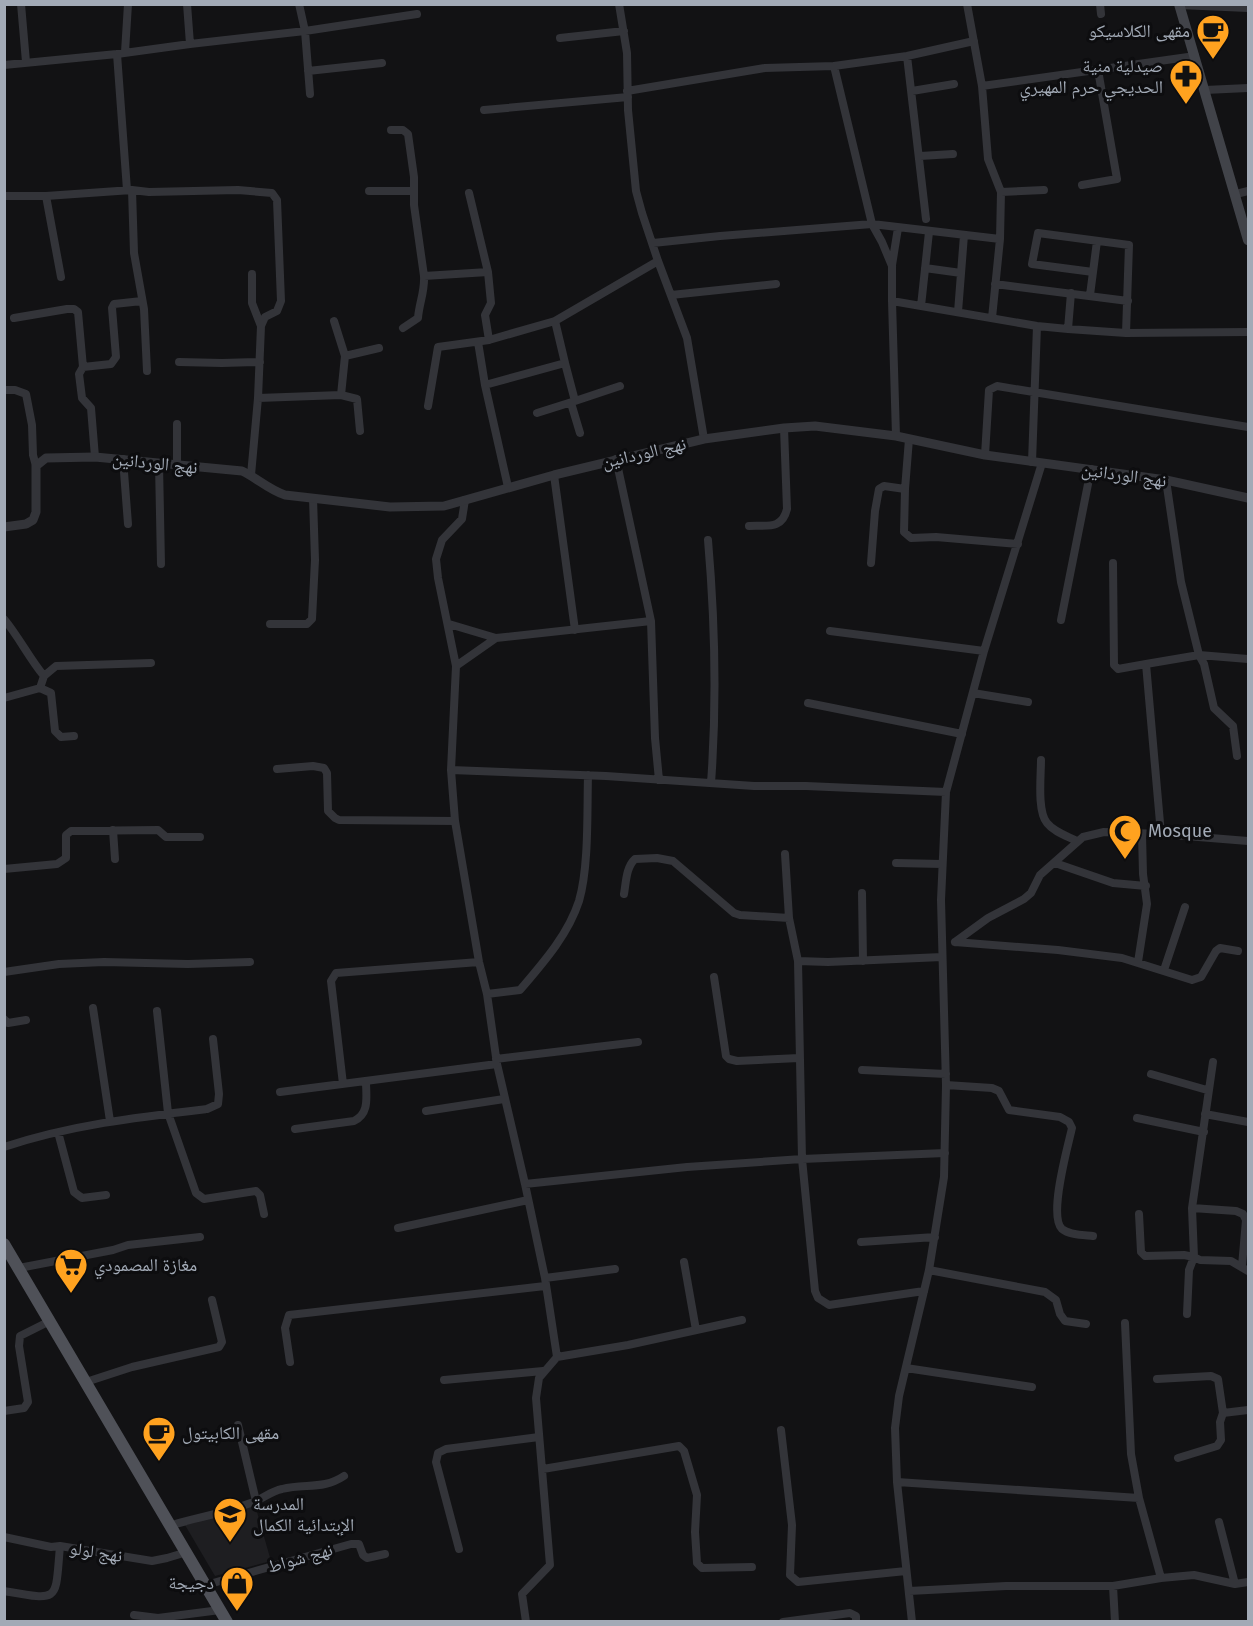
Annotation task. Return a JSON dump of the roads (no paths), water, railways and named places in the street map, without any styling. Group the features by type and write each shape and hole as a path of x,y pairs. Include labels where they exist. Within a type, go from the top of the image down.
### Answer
{"main road":[{"path":"1179,5 1248,239"},
{"path":"4,1244 172,1525 227,1622"}],"street":[{"path":"21,4 26,62"},
{"path":"128,4 121,53 134,253 142,301 147,371"},
{"path":"187,4 190,44"},
{"path":"299,4 305,31 310,94"},
{"path":"619,4 627,53 627,94 636,191 691,353 704,439"},
{"path":"967,4 982,86 988,159 1001,192 1000,239 992,318"},
{"path":"1100,4 1101,14"},
{"path":"1179,5 1248,8"},
{"path":"4,65 305,31 417,14"},
{"path":"560,39 624,31"},
{"path":"484,110 627,94 765,68 834,66 907,56 974,41"},
{"path":"907,56 926,219"},
{"path":"982,86 1195,56"},
{"path":"308,71 382,63"},
{"path":"834,66 872,224 892,268"},
{"path":"1082,185 1117,179 1098,70"},
{"path":"912,90 954,84"},
{"path":"1205,90 1248,88"},
{"path":"391,130 403,129 408,134 425,290 420,300 417,318 403,328"},
{"path":"920,156 953,154"},
{"path":"4,196 46,196 129,190 149,192 238,190 272,193 277,200 282,301 277,311 265,316 261,326 258,398 251,475"},
{"path":"1001,192 1044,190"},
{"path":"369,191 414,191"},
{"path":"1236,194 1248,191"},
{"path":"469,193 488,272 491,303 485,315 489,340"},
{"path":"46,196 62,277"},
{"path":"652,243 872,224 1000,239"},
{"path":"896,436 892,268 898,228"},
{"path":"921,306 929,232"},
{"path":"1093,272 1032,264 1038,233 1129,245 1126,333"},
{"path":"958,312 964,235"},
{"path":"1090,295 1097,241"},
{"path":"429,406 438,347 489,340 555,321 658,261"},
{"path":"925,268 961,273"},
{"path":"424,276 488,272"},
{"path":"252,274 252,303 261,326"},
{"path":"671,295 776,284"},
{"path":"995,284 1128,301"},
{"path":"1068,330 1071,292"},
{"path":"83,367 111,364 116,357 112,308 114,304 142,301"},
{"path":"892,301 1037,327 1068,330 1126,333 1248,332"},
{"path":"14,318 67,309 76,310 80,319 83,367 79,374 82,398 90,408 94,457"},
{"path":"334,321 345,356 340,395"},
{"path":"555,321 580,433"},
{"path":"912,1622 897,1482 895,1421 929,1270 945,1153 946,1074 942,864 946,792 984,651 1018,544 1037,462 1035,393 1037,327"},
{"path":"478,342 485,385 508,487"},
{"path":"345,356 379,348"},
{"path":"179,362 260,362"},
{"path":"485,385 565,363"},
{"path":"537,413 620,386"},
{"path":"985,455 989,390 998,386 1248,427"},
{"path":"4,390 15,390 26,394 36,466 36,512 33,520 26,524 4,527"},
{"path":"258,398 340,395 357,399 360,431"},
{"path":"177,424 177,465"},
{"name":"نهج الوردانين","path":"36,466 46,458 123,459 242,471 275,492 313,498 413,507 444,506 616,459 704,439 815,426 896,436 985,455 1166,480 1248,498"},
{"path":"750,526 773,525 783,521 785,517 787,509 784,428"},
{"path":"909,439 904,532 911,538 948,538 1018,544"},
{"path":"123,459 128,524"},
{"path":"616,459 651,621 655,738 659,780"},
{"path":"159,464 161,564"},
{"path":"1061,620 1091,470"},
{"path":"554,475 575,630"},
{"path":"1166,480 1181,582 1199,655 1204,664 1214,708 1233,726 1237,756"},
{"path":"871,562 879,489 884,486 905,489"},
{"path":"270,624 307,624 312,618 315,560 313,498"},
{"path":"465,500 462,519 442,540 436,559 456,666 451,770 455,821 504,1099 525,1184 545,1282 557,1357"},
{"path":"708,540 714,605 716,722 711,783"},
{"path":"1113,563 1114,665 1118,669 1199,655 1248,659"},
{"path":"4,619 44,676"},
{"path":"448,624 496,638 651,621"},
{"path":"830,631 984,651"},
{"path":"456,666 496,638"},
{"path":"40,688 44,676 56,666 151,663"},
{"path":"1146,664 1161,834"},
{"path":"4,698 40,688 51,693 55,731 61,736 74,736"},
{"path":"973,693 1028,702"},
{"path":"808,703 962,734"},
{"path":"1041,760 1041,800 1044,819 1052,828 1077,840"},
{"path":"277,769 313,766 324,768 327,773 328,812 339,820 455,821"},
{"path":"451,770 946,792"},
{"path":"487,994 520,990 549,955 579,901 583,881 588,775"},
{"path":"113,830 115,859"},
{"path":"4,869 57,864 66,858 66,835 71,831 158,830 166,837 200,837"},
{"path":"955,942 988,918 1024,900 1031,893 1040,874 1055,863 1077,840 1087,835 1104,832 1161,834 1248,841"},
{"path":"1138,962 1147,904 1143,874 1143,834"},
{"path":"785,854 789,918 798,961 802,1160 815,1291 818,1298 830,1305 924,1291"},
{"path":"624,894 632,861 635,859 668,859 686,870 734,913 789,918"},
{"path":"896,863 942,864"},
{"path":"1055,863 1113,883 1146,886"},
{"path":"862,893 863,961"},
{"path":"1164,970 1185,907"},
{"path":"943,941 1058,950 1122,958 1196,980 1201,977 1220,948 1238,951"},
{"path":"798,961 863,961 942,957"},
{"path":"4,972 59,964 104,962 188,964 250,962"},
{"path":"343,1084 331,981 336,973 479,962"},
{"path":"714,977 726,1056 729,1059 737,1061 799,1058"},
{"path":"93,1008 110,1121"},
{"path":"157,1011 168,1113 198,1197 209,1199 256,1191 260,1195 264,1214"},
{"path":"4,1019 8,1023 26,1020"},
{"path":"4,1147 110,1121 207,1108 218,1104 213,1039"},
{"path":"280,1092 638,1042"},
{"path":"1187,1314 1189,1270 1194,1257 1192,1208 1213,1062"},
{"path":"862,1070 946,1074"},
{"path":"1150,1074 1208,1090"},
{"path":"295,1129 354,1121 360,1118 366,1108 366,1081"},
{"path":"946,1085 992,1088 999,1091 1004,1105 1009,1110 1060,1117 1070,1122 1072,1128 1059,1195 1059,1227 1068,1233 1093,1236"},
{"path":"426,1112 504,1099"},
{"path":"1205,1114 1248,1122"},
{"path":"1137,1118 1204,1132"},
{"path":"58,1132 74,1191 82,1197 106,1195"},
{"path":"525,1184 687,1167 945,1153"},
{"path":"398,1228 528,1200"},
{"path":"1139,1214 1140,1252 1145,1256 1184,1255 1200,1260 1231,1261 1245,1269 1246,1220 1243,1214 1236,1211 1192,1208"},
{"path":"19,1268 128,1245 200,1237"},
{"path":"861,1242 935,1237"},
{"path":"684,1262 696,1330"},
{"path":"290,1362 285,1328 289,1315 545,1282 615,1269"},
{"path":"929,1270 1045,1292 1056,1300 1060,1314 1065,1321 1086,1324"},
{"path":"86,1382 132,1367 219,1347 222,1342 212,1300"},
{"path":"526,1622 522,1594 550,1565 536,1390 543,1371 557,1357 742,1320"},
{"path":"4,1410 24,1408 28,1402 19,1346 20,1336 50,1321"},
{"path":"1125,1323 1131,1454 1139,1498 1161,1578"},
{"path":"906,1368 1032,1387"},
{"path":"444,1380 543,1371"},
{"path":"1157,1379 1211,1376 1218,1379 1223,1413 1220,1422 1221,1440 1217,1446 1178,1458"},
{"path":"1223,1413 1248,1410"},
{"path":"238,1425 256,1501"},
{"path":"781,1430 792,1525 790,1575 798,1582 906,1571"},
{"path":"459,1548 436,1462 438,1453 447,1449 539,1437"},
{"path":"543,1469 679,1446 684,1450 697,1495 695,1532 697,1563 702,1568 752,1568"},
{"path":"172,1525 256,1501 285,1488 301,1485 322,1486 333,1483 344,1476"},
{"path":"897,1482 1139,1498"},
{"path":"1219,1522 1234,1584"},
{"name":"نهج لولو","path":"4,1537 51,1547 60,1546 152,1561 187,1552"},
{"name":"نهج شواط","path":"207,1585 351,1544 359,1544 363,1555 367,1558 385,1554"},
{"path":"4,1591 49,1597 57,1583 60,1546"},
{"path":"909,1591 1006,1586 1113,1586 1194,1575 1234,1584 1248,1582"},
{"path":"1113,1586 1115,1622"},
{"path":"134,1615 158,1618 220,1610"},
{"path":"783,1622 850,1614 856,1616 856,1622"}],"place":[{"name":"مقهى الكلاسيكو","path":"1213,60"},
{"name":"صيدلية منية الحديجي حرم المهيري","path":"1186,105"},
{"name":"Mosque","path":"1125,860"},
{"name":"مغازة المصمودي","path":"71,1294"},
{"name":"مقهى الكابيتول","path":"159,1462"},
{"name":"المدرسة الإبتدائية الكمال","path":"230,1543"},
{"name":"دجيجة","path":"237,1612"}]}
